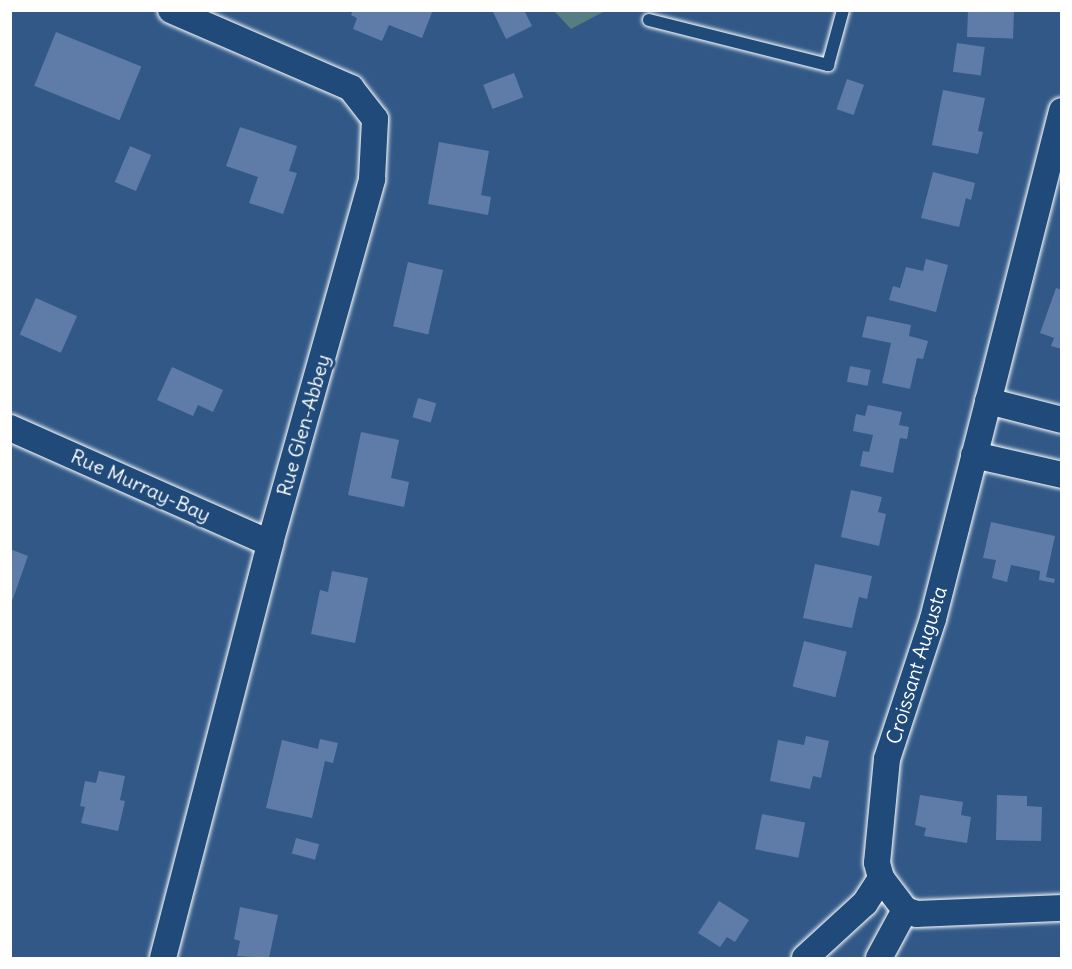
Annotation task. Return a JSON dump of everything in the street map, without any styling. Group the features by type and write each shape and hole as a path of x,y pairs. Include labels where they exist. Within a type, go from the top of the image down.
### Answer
{"street":[{"name":"Rue Glen-Abbey","path":"163,958 270,543 372,179 375,118 351,88 171,10"},
{"name":"Croissant Augusta","path":"881,878 877,863 887,759 933,619 1062,111"},
{"path":"988,401 1062,420"},
{"name":"Rue Murray-Bay","path":"10,428 270,543"},
{"path":"974,455 1062,475"},
{"path":"805,958 865,903 881,878 905,910 916,914 1062,908"},
{"path":"879,958 905,910"}],"lane":[{"path":"649,20 828,65 843,10"}],"green space":[{"path":"554,10 605,11 571,29"}],"building":[{"path":"353,10 433,10 422,38 389,25 382,41 353,29 357,18 351,15"},
{"path":"524,10 532,26 506,39 493,12"},
{"path":"968,10 1014,12 1013,39 967,37"},
{"path":"56,32 141,66 120,120 34,86"},
{"path":"957,43 985,47 981,76 953,72"},
{"path":"514,73 523,97 493,109 483,85"},
{"path":"847,79 864,85 854,115 837,109"},
{"path":"943,90 985,98 978,131 983,132 978,154 932,145"},
{"path":"240,127 297,146 289,171 297,173 283,214 249,203 258,177 226,166"},
{"path":"439,142 489,151 481,195 491,197 488,215 428,204"},
{"path":"130,146 151,155 136,191 115,182"},
{"path":"933,172 975,183 971,200 966,198 959,227 921,218"},
{"path":"926,259 948,265 936,312 889,300 893,286 900,288 906,267 923,271"},
{"path":"408,262 443,270 428,334 393,326"},
{"path":"1056,288 1062,290 1062,349 1051,346 1054,338 1040,333"},
{"path":"36,298 77,316 61,353 20,335"},
{"path":"867,316 911,325 909,336 928,341 923,359 917,358 910,389 882,383 891,343 862,337"},
{"path":"850,366 871,370 868,386 847,382"},
{"path":"172,367 223,390 213,412 198,405 193,416 157,400"},
{"path":"418,398 436,403 431,422 412,417"},
{"path":"868,405 902,412 899,425 909,427 907,439 900,438 893,473 860,466 863,451 869,452 873,435 853,431 856,414 865,416"},
{"path":"361,432 399,440 391,478 409,482 404,507 348,495"},
{"path":"851,490 882,497 878,512 886,514 879,546 841,537"},
{"path":"991,522 1055,536 1046,577 1055,579 1054,583 1039,580 1040,571 1011,565 1007,582 992,578 996,560 983,558"},
{"path":"10,549 28,556 11,604 10,603"},
{"path":"815,564 872,576 867,599 859,597 852,628 803,618"},
{"path":"332,571 368,578 355,643 311,634 320,590 328,592"},
{"path":"804,641 847,652 835,697 793,687"},
{"path":"806,736 829,741 821,778 813,776 810,789 770,781 778,740 804,745"},
{"path":"320,739 338,743 333,763 325,761 312,818 266,808 282,740 318,749"},
{"path":"99,771 125,776 120,800 125,801 118,831 81,823 85,807 80,806 85,781 96,783"},
{"path":"920,795 963,802 961,815 971,817 967,843 924,836 926,828 915,825"},
{"path":"997,795 1027,796 1027,806 1042,807 1041,841 996,840"},
{"path":"762,814 805,822 798,858 755,849"},
{"path":"296,838 319,844 315,860 292,853"},
{"path":"719,901 749,920 735,942 727,937 720,947 698,933"},
{"path":"240,907 278,915 269,958 237,956 240,941 234,939"}]}
